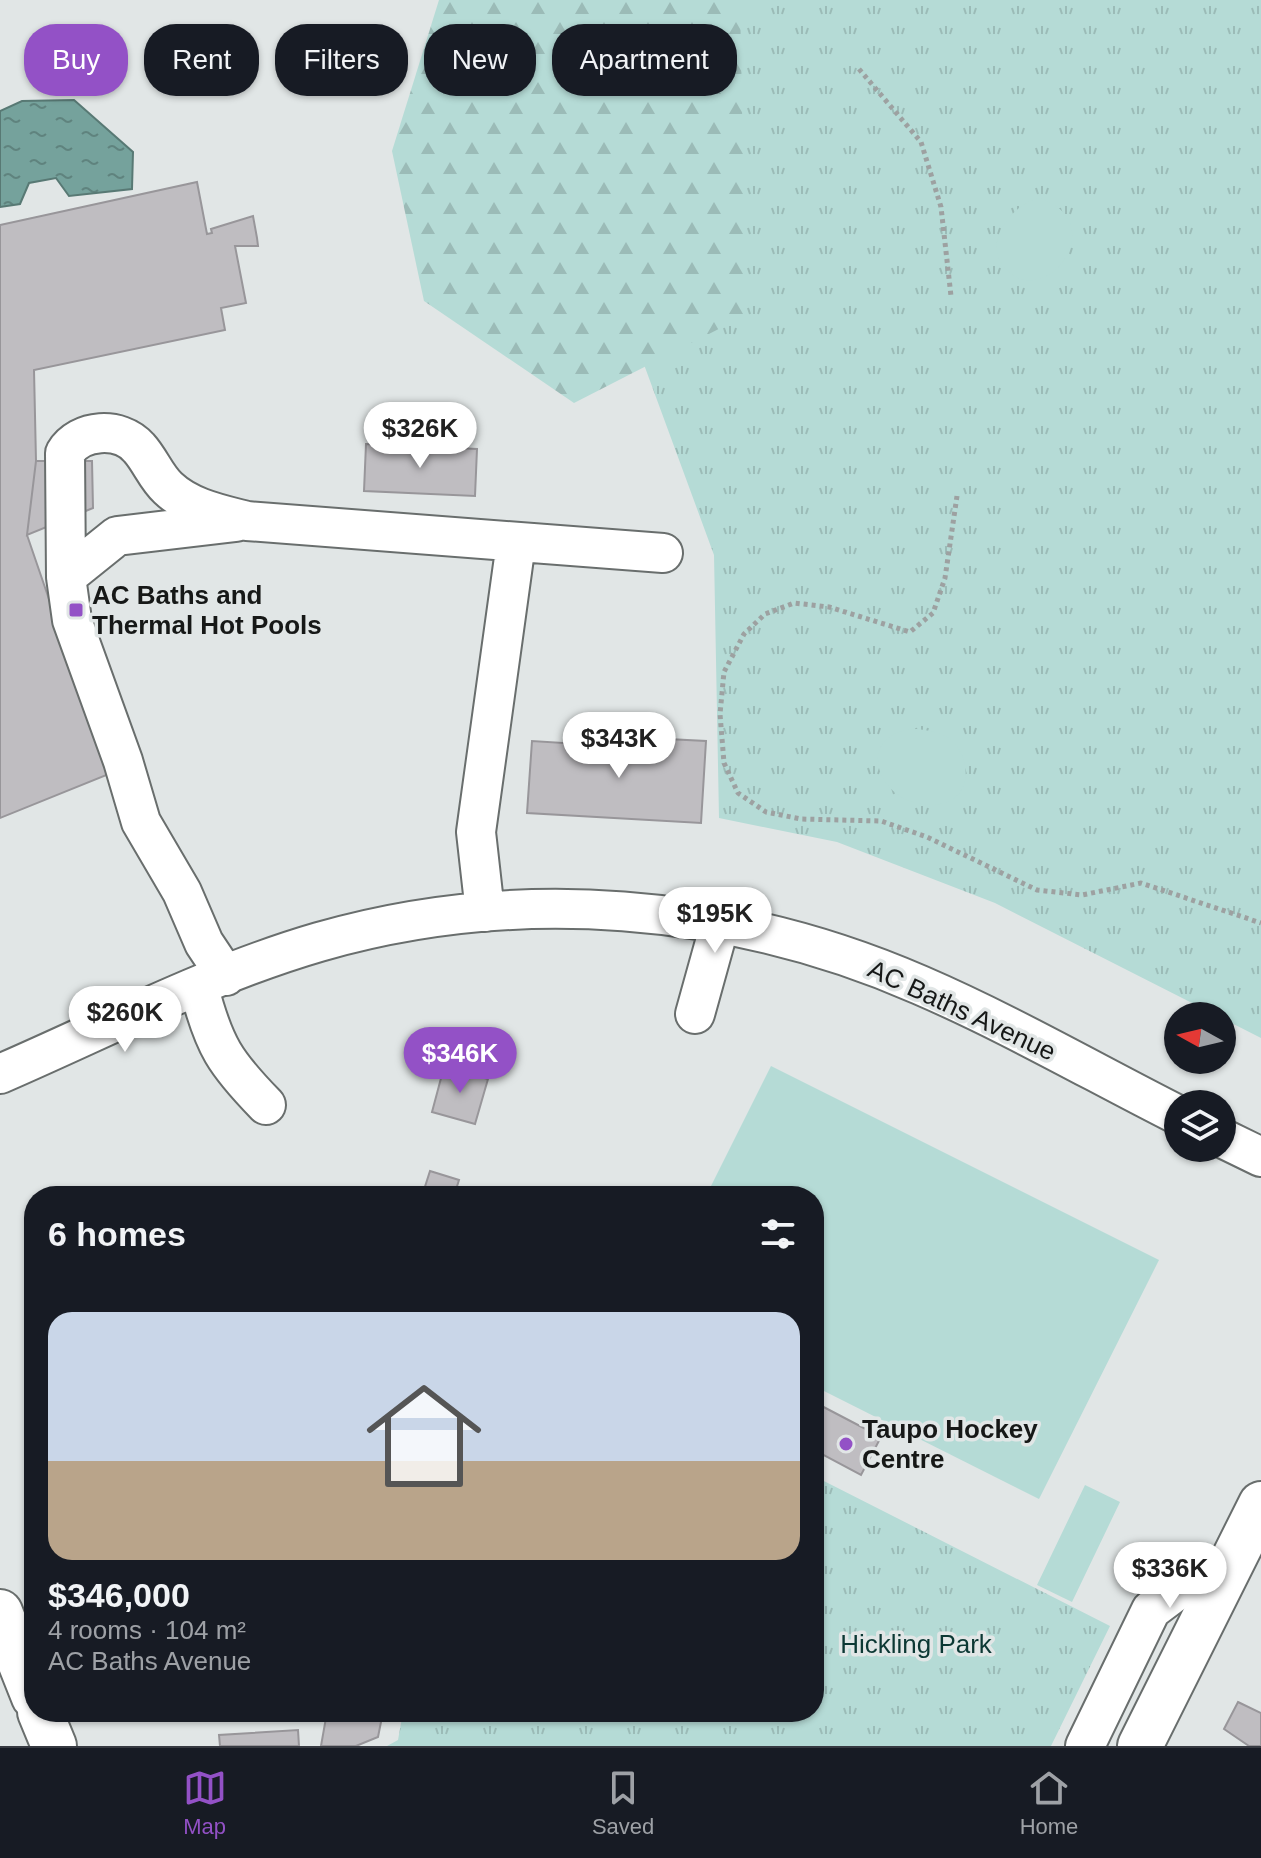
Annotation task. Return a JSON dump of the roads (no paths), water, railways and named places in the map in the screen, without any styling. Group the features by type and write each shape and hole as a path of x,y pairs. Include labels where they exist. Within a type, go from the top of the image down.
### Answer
{"main road":[{"path":"1140,1746 1261,1504"},
{"path":"0,1612 24,1672"},
{"path":"44,1722 54,1746"}],"street":[{"path":"266,1105 231,1069 211,1035 212,982 204,943 182,892 141,822 123,761 72,620 66,577 65,453 72,441 88,434 125,438 138,447 168,489 208,511 247,521 663,553"},
{"path":"66,577 117,536 247,521"},
{"path":"485,912 476,832 516,543"},
{"name":"AC Baths Avenue","path":"0,1074 212,982 316,943 371,929 485,912 529,908 620,910 720,924 821,950 921,986 1164,1108"},
{"path":"695,1014 720,924"},
{"path":"1236,1145 1261,1157"},
{"path":"1085,1746 1151,1610 1179,1589 1221,1584"}],"water":[{"path":"74,100 133,152 132,189 69,196 56,178 29,183 20,204 0,207 0,111 22,101"}],"place":[{"name":"AC Baths and Thermal Hot Pools","path":"76,610"},
{"name":"Taupo Hockey Centre","path":"846,1444"}],"park label":[{"name":"Hickling Park","path":"916,1644"}]}
